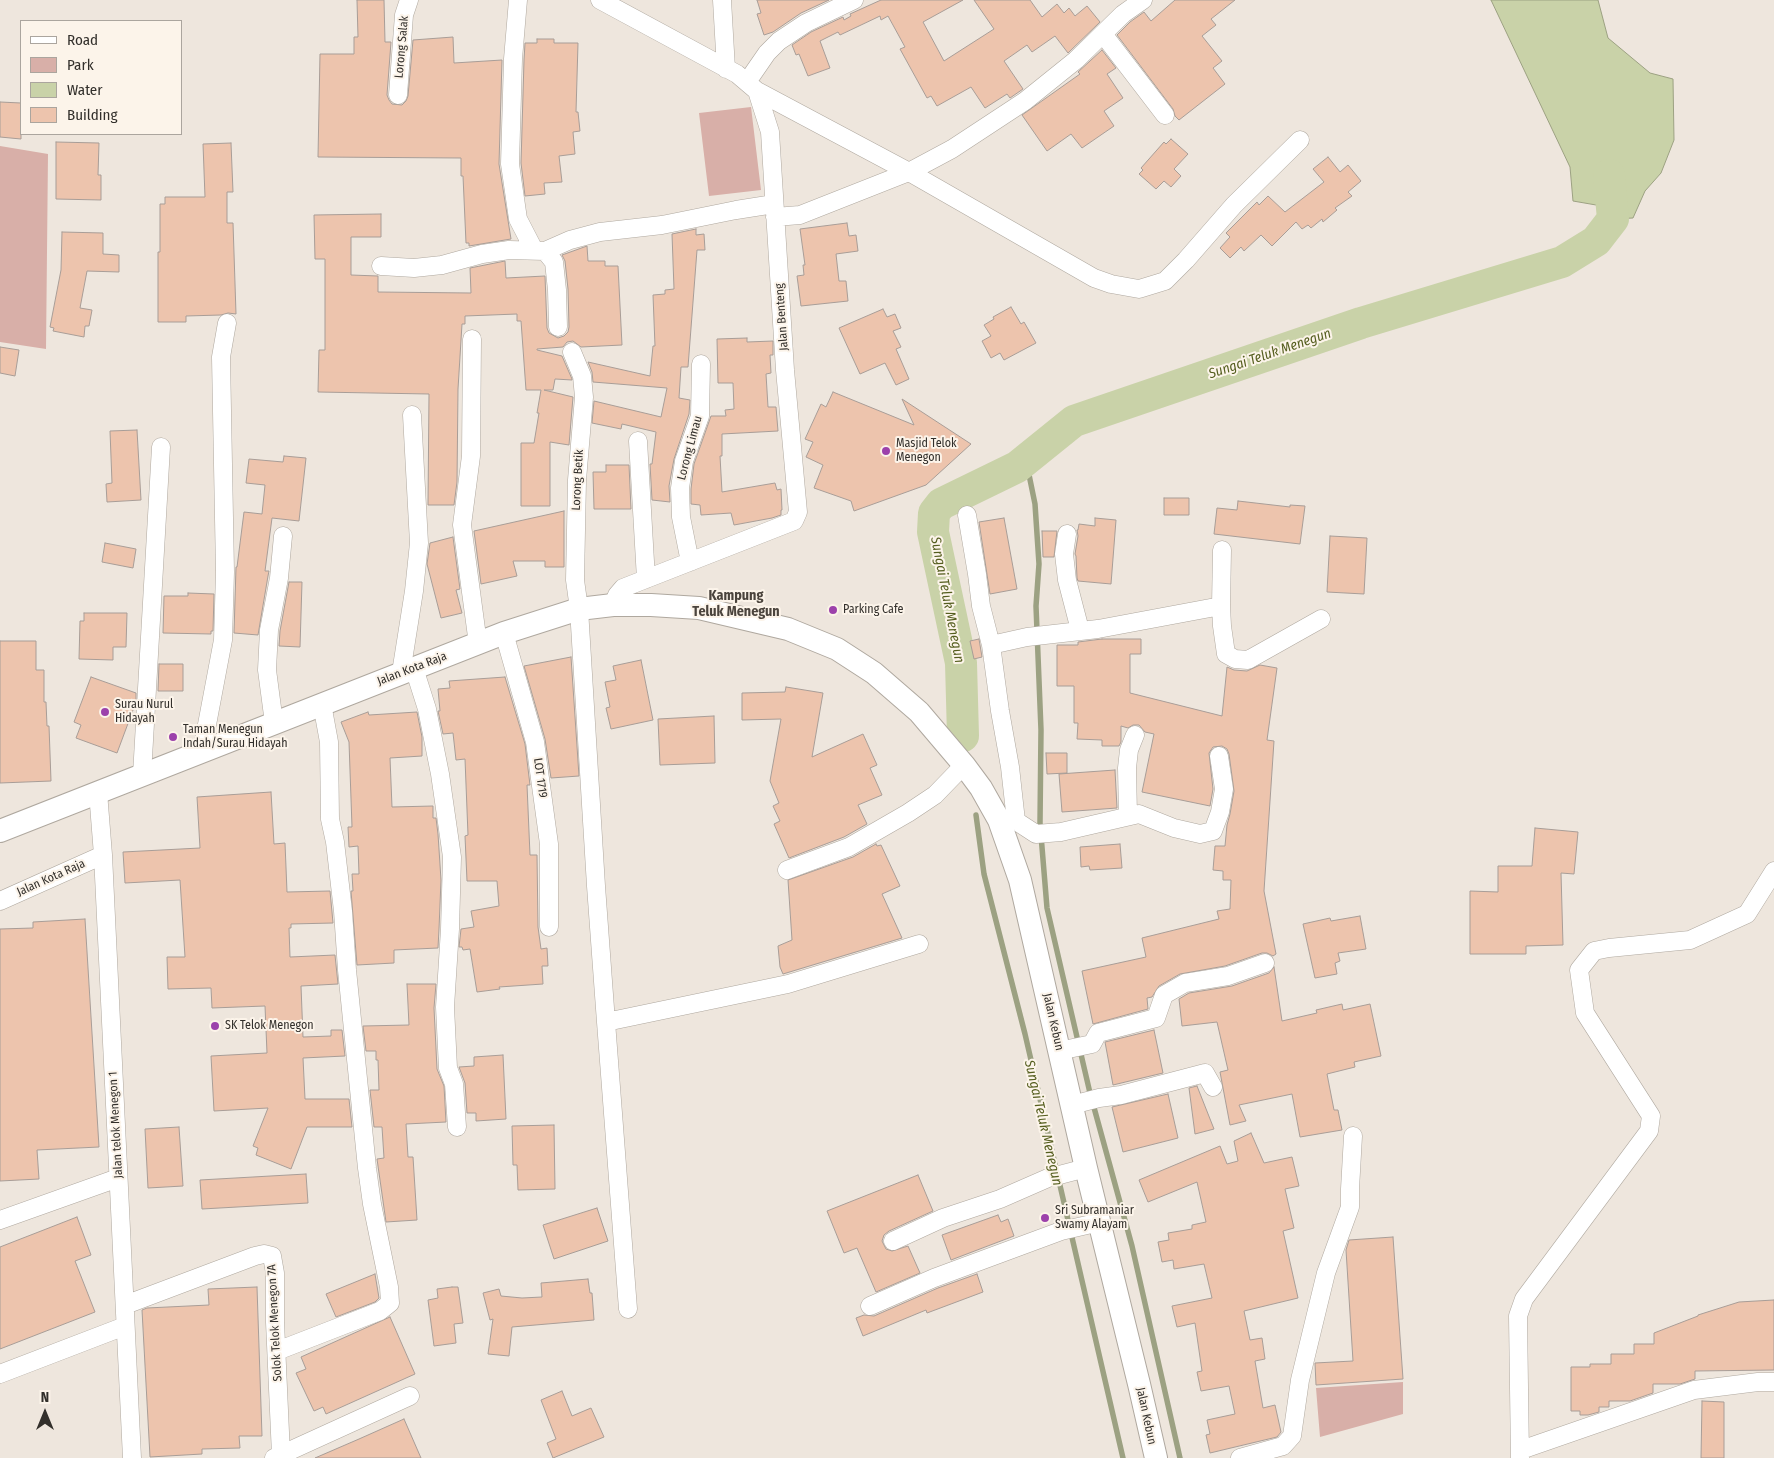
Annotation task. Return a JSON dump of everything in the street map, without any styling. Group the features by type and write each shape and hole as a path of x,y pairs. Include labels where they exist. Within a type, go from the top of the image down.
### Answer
{"main road":[{"name":"Jalan Kota Raja","path":"0,831 504,633 579,609 613,605 699,608 788,630 837,649"},
{"name":"Jalan Kebun","path":"837,649 874,673 919,712 1007,820 1020,880 1072,1048 1085,1102 1086,1168 1156,1458"}],"street":[{"name":"Lorong Salak","path":"398,95 404,15 409,0"},
{"path":"518,0 513,59 510,164 518,219 540,250 554,262 558,327"},
{"path":"600,0 737,74 752,86 909,172 1094,278 1111,284 1139,289 1165,281 1234,205 1300,140"},
{"path":"722,0 726,68"},
{"path":"752,86 767,53 779,41 806,23 854,0"},
{"path":"381,266 414,268 442,265 509,250 540,250 600,232 662,225 736,210 775,211 800,215 909,172 952,148 1025,101 1076,60 1122,14 1141,0"},
{"path":"1103,34 1165,115"},
{"name":"Jalan Benteng","path":"613,605 617,595 623,588 794,521 798,512 785,370 770,132 752,86"},
{"path":"202,751 223,640 225,572 221,357 227,323"},
{"path":"472,339 471,456 462,525 478,644"},
{"name":"Lorong Betik","path":"572,352 582,376 584,397 577,480 576,580 596,886 628,1309"},
{"name":"Lorong Limau","path":"690,562 682,517 680,488 684,462 700,416 701,364"},
{"path":"412,415 419,543 408,671 427,709 440,774 452,857 445,1007 448,1068 454,1084 456,1127"},
{"path":"638,441 646,579"},
{"path":"142,775 161,446"},
{"path":"967,515 981,606 991,645 1010,767 1007,820 1041,833 1061,832 1139,814 1174,828 1200,834 1213,831 1220,812 1224,789 1219,756"},
{"path":"1066,534 1064,554 1080,630"},
{"path":"274,723 268,670 269,630 279,578 282,536"},
{"path":"1222,550 1221,606 1226,654 1235,660 1248,660 1321,619"},
{"path":"991,645 1046,634 1098,629 1221,606"},
{"name":"LOT 1719","path":"504,633 535,742 549,844 549,927"},
{"path":"276,1351 380,1310 390,1303 389,1287 372,1204 367,1168 347,970 343,911 335,842 330,819 329,742 322,704"},
{"path":"1128,816 1127,768 1129,750 1135,735"},
{"path":"787,870 849,847 908,813 935,795 964,765"},
{"name":"Jalan telok Menegon 1","path":"98,792 103,855 132,1458"},
{"name":"Jalan Kota Raja","path":"0,901 103,855"},
{"path":"1774,871 1747,914 1690,940 1594,951 1579,970 1585,1013 1651,1116 1649,1131 1524,1299 1518,1316 1520,1454 1694,1390 1758,1382 1774,1382"},
{"path":"606,1022 788,984 919,944"},
{"path":"1072,1048 1092,1044 1098,1033 1156,1018 1164,995 1185,983 1228,976 1265,963"},
{"path":"1085,1102 1121,1095 1205,1073 1213,1087"},
{"path":"1240,1458 1283,1446 1292,1436 1300,1380 1326,1273 1350,1207 1353,1136"},
{"path":"893,1241 943,1218 1054,1176 1086,1168"},
{"path":"0,1220 118,1178"},
{"path":"870,1306 934,1278 1066,1230 1100,1222"},
{"name":"Solok Telok Menegon 7A","path":"125,1304 255,1256 264,1254 272,1256 275,1272 278,1456"},
{"path":"0,1374 125,1326"},
{"path":"278,1456 410,1396"}],"green space":[{"path":"751,107 761,190 709,196 699,113"},
{"path":"0,146 48,154 46,349 0,342"},
{"path":"1403,1382 1403,1414 1320,1437 1316,1388"}],"water":[{"path":"1491,0 1598,0 1608,38 1650,73 1673,79 1674,140 1661,173 1645,191 1633,218 1613,219 1596,205 1573,201 1570,167"}],"building":[{"path":"357,0 384,0 385,42 391,42 387,95 392,104 402,105 408,96 413,40 453,37 454,63 502,60 499,164 511,239 469,246 469,243 466,243 461,158 318,157 320,54 354,54 354,37 358,37"},
{"path":"757,0 829,0 801,13 773,32 764,35 757,14 761,13"},
{"path":"881,0 963,0 923,22 944,61 994,29 974,0 1030,0 1042,17 1057,4 1064,13 1069,8 1075,16 1087,6 1100,22 1068,53 1055,36 1032,52 1027,45 1004,61 1023,89 1010,98 1007,94 985,108 971,87 937,106 931,96 927,98 900,49 905,47 888,16 881,20 880,16 840,35 838,32 820,41 830,68 808,76 799,54 796,55 792,45 811,32 843,17 844,20 851,16 850,14"},
{"path":"1175,0 1235,0 1211,19 1216,25 1202,36 1222,61 1213,68 1225,84 1179,120 1175,116 1173,109 1117,35 1144,12 1151,21"},
{"path":"537,39 554,39 554,43 578,43 576,112 578,112 580,131 573,132 575,154 559,156 562,182 544,183 545,194 525,196 521,163 525,43 537,43"},
{"path":"1102,50 1116,68 1107,74 1123,98 1104,111 1114,126 1082,148 1071,134 1047,151 1022,115 1080,74 1078,72"},
{"path":"0,102 20,103 21,139 0,137"},
{"path":"1171,139 1188,154 1174,169 1181,176 1171,187 1164,181 1156,189 1139,174 1143,170 1141,168 1164,142 1166,144"},
{"path":"56,142 99,143 98,175 101,175 101,200 56,199"},
{"path":"231,143 233,192 227,192 227,223 233,223 236,314 186,316 186,322 158,322 160,204 165,204 165,197 205,197 203,144"},
{"path":"1328,157 1340,172 1348,165 1361,181 1348,192 1352,196 1335,208 1337,210 1323,222 1322,219 1311,228 1308,225 1302,229 1296,222 1272,246 1261,235 1244,251 1241,247 1230,258 1220,248 1230,237 1226,233 1257,202 1259,205 1268,196 1285,212 1324,182 1313,169"},
{"path":"381,214 381,237 351,237 351,275 378,276 378,292 471,293 470,268 505,261 506,278 545,276 547,328 549,333 558,338 568,332 569,327 568,289 565,261 562,255 587,246 588,261 605,261 605,266 618,266 622,345 581,347 573,341 567,342 563,347 537,349 562,356 572,379 555,379 553,390 544,390 573,397 569,445 550,442 550,506 521,506 521,443 534,443 541,390 526,390 521,321 517,321 517,314 465,316 465,324 462,324 458,389 457,482 454,505 428,505 429,394 318,392 319,350 325,350 325,259 315,259 314,215"},
{"path":"847,223 849,236 856,235 858,251 836,254 839,281 846,281 848,301 801,306 797,276 804,275 803,265 805,265 800,229"},
{"path":"696,229 696,235 704,234 705,250 697,250 688,367 681,367 679,398 690,400 689,414 674,459 669,486 670,502 652,500 650,464 652,464 656,432 622,424 621,429 592,423 594,401 661,417 667,388 593,382 588,362 650,376 653,346 655,346 653,295 665,294 665,290 674,289 672,234"},
{"path":"62,232 103,233 103,254 119,255 119,272 87,271 80,308 92,310 89,326 85,326 84,337 53,331 54,328 50,327 61,270"},
{"path":"1011,307 1021,324 1024,322 1036,343 1004,360 1000,353 991,358 982,341 991,336 984,325 994,319 993,317"},
{"path":"883,309 887,317 895,314 901,328 893,331 901,347 896,349 909,379 896,385 885,363 860,374 839,328"},
{"path":"747,338 747,342 773,341 773,355 770,355 771,373 766,374 768,407 776,407 778,431 722,434 722,456 720,456 722,492 775,483 777,490 781,489 782,510 781,515 772,518 734,525 731,513 701,515 700,505 691,504 691,489 694,464 711,416 726,416 725,410 734,409 733,383 718,383 717,339"},
{"path":"0,347 19,350 15,376 0,373"},
{"name":"Masjid Telok Menegon","path":"833,392 914,425 902,399 971,444 926,485 854,511 851,501 814,488 823,465 806,457 813,442 805,439 821,404 826,407"},
{"path":"137,430 141,500 107,502 106,484 112,483 110,431"},
{"path":"284,456 306,458 299,521 272,518 265,571 269,571 258,635 234,633 236,567 244,512 262,514 265,485 246,483 249,459 283,462"},
{"path":"606,465 629,465 631,509 594,509 593,472 606,472"},
{"path":"1164,498 1189,498 1189,515 1164,515"},
{"path":"1238,501 1290,507 1290,505 1305,506 1300,544 1214,534 1217,508 1237,510"},
{"path":"564,511 564,567 545,567 545,561 513,561 517,576 481,584 474,531"},
{"path":"1004,518 1017,589 990,594 979,522"},
{"path":"1095,518 1116,520 1111,584 1078,581 1077,578 1075,554 1077,530 1079,524 1095,526"},
{"path":"1042,531 1057,531 1054,557 1043,557"},
{"path":"1330,536 1367,538 1364,594 1327,592"},
{"path":"453,537 460,589 456,590 462,613 441,618 427,564 430,543"},
{"path":"105,543 136,549 133,568 102,562"},
{"path":"289,582 302,582 300,647 279,646"},
{"path":"188,593 214,594 213,631 211,631 211,634 163,633 164,596 188,596"},
{"path":"84,613 127,613 126,647 113,647 113,660 79,659 80,621 84,621"},
{"path":"979,639 982,657 974,659 970,641"},
{"path":"1102,639 1141,639 1141,654 1130,654 1130,693 1222,716 1227,667 1234,670 1247,671 1260,665 1277,668 1267,740 1274,741 1264,891 1276,954 1273,956 1262,953 1225,966 1180,974 1159,986 1152,997 1147,998 1148,1009 1093,1024 1082,971 1146,957 1142,938 1219,919 1217,911 1230,909 1231,880 1223,880 1223,871 1213,870 1215,846 1225,846 1234,791 1229,754 1227,749 1222,746 1213,747 1209,753 1213,789 1210,806 1142,792 1154,734 1145,732 1139,725 1133,725 1128,728 1121,726 1121,742 1119,746 1102,746 1102,740 1077,739 1078,723 1074,723 1074,686 1057,686 1057,645 1078,645 1078,642"},
{"path":"0,641 36,641 36,670 44,670 44,702 46,702 47,726 49,726 51,781 0,783"},
{"path":"571,657 579,776 551,778 545,739 524,666"},
{"path":"641,660 653,720 611,729 606,708 610,707 605,682 616,680 613,666"},
{"path":"159,664 183,664 183,691 158,691"},
{"name":"Surau Nurul Hidayah","path":"91,677 136,693 136,702 117,753 76,738 81,725 74,722"},
{"path":"505,677 525,744 530,785 527,785 530,855 537,855 538,927 541,949 547,948 548,966 542,966 543,984 499,987 500,989 477,992 470,949 463,950 462,947 459,947 461,929 474,927 471,911 499,906 497,881 467,881 465,836 468,835 465,759 456,760 453,733 443,734 438,711 440,711 438,689 450,688 449,681"},
{"path":"786,687 823,693 812,757 863,734 877,765 870,768 882,795 858,805 867,824 844,837 789,858 774,824 780,821 773,806 779,803 770,781 781,719 742,720 742,693 785,692"},
{"path":"368,712 369,715 417,712 422,737 422,756 390,758 392,807 433,806 433,818 436,818 438,834 441,880 439,929 438,948 394,950 394,963 357,965 351,891 353,891 352,874 359,874 358,846 349,847 348,827 352,827 349,742 341,722"},
{"path":"714,716 715,763 660,765 658,719"},
{"path":"1046,753 1067,753 1067,773 1047,774"},
{"path":"1115,770 1117,808 1062,812 1059,774"},
{"path":"271,792 274,844 285,843 287,892 330,891 333,923 291,924 291,928 289,928 290,957 335,955 338,984 301,986 303,1037 331,1036 331,1030 342,1030 345,1056 303,1058 305,1099 349,1099 352,1127 307,1127 291,1169 256,1155 258,1148 253,1146 268,1108 214,1111 211,1056 267,1053 265,1006 212,1008 211,988 168,989 167,957 185,957 180,880 125,883 123,852 200,848 197,797"},
{"path":"1535,828 1578,832 1574,874 1561,873 1563,945 1526,946 1526,954 1470,954 1470,891 1498,892 1498,866 1532,866"},
{"path":"876,844 877,846 881,845 900,886 882,894 902,938 783,974 780,967 778,946 792,940 788,880 853,857"},
{"path":"1120,844 1122,868 1090,870 1089,866 1081,867 1080,847"},
{"path":"1360,916 1366,949 1338,953 1340,961 1335,963 1337,974 1315,978 1303,924 1330,918 1331,921"},
{"path":"85,919 99,1147 37,1150 39,1179 0,1181 0,929 33,928 33,922"},
{"path":"1274,967 1282,1021 1317,1013 1316,1010 1342,1004 1343,1010 1370,1004 1381,1056 1354,1062 1355,1067 1327,1074 1334,1110 1338,1110 1342,1130 1300,1137 1292,1094 1239,1105 1246,1121 1230,1125 1220,1072 1228,1070 1217,1022 1182,1026 1179,999 1189,993 1232,986 1269,973"},
{"path":"407,984 436,984 434,1008 437,1069 444,1086 446,1122 406,1124 408,1157 413,1157 417,1220 386,1222 377,1159 384,1158 382,1127 374,1127 370,1090 379,1090 378,1060 376,1060 376,1051 366,1051 363,1026 409,1025"},
{"path":"1154,1030 1163,1073 1113,1085 1105,1042"},
{"path":"503,1055 506,1119 476,1121 476,1113 467,1113 465,1083 459,1067 474,1066 474,1057"},
{"path":"1197,1086 1214,1129 1195,1134 1189,1088"},
{"path":"1168,1094 1178,1138 1123,1152 1112,1107"},
{"path":"554,1125 555,1189 518,1190 517,1165 513,1165 512,1126"},
{"path":"179,1127 183,1186 148,1188 145,1129"},
{"path":"1251,1133 1264,1163 1292,1157 1299,1186 1285,1189 1294,1228 1283,1231 1298,1298 1244,1311 1250,1340 1262,1338 1265,1359 1255,1361 1263,1408 1275,1405 1281,1432 1277,1437 1210,1453 1206,1435 1210,1434 1207,1420 1235,1414 1229,1386 1201,1391 1197,1372 1202,1371 1195,1323 1177,1327 1172,1306 1212,1298 1204,1264 1174,1269 1173,1260 1162,1262 1158,1242 1169,1240 1168,1233 1192,1229 1192,1225 1206,1222 1197,1182 1148,1202 1139,1180 1220,1146 1227,1164 1238,1161 1234,1141"},
{"path":"306,1174 308,1203 202,1209 200,1180"},
{"path":"918,1175 933,1211 889,1231 884,1235 882,1241 886,1249 892,1251 908,1246 920,1273 876,1292 857,1248 844,1253 827,1211"},
{"path":"597,1208 608,1241 554,1259 543,1225"},
{"path":"998,1215 1001,1222 1008,1219 1014,1236 951,1260 942,1235"},
{"path":"77,1217 91,1255 75,1261 95,1312 0,1349 0,1247"},
{"path":"1393,1237 1403,1379 1316,1385 1315,1363 1353,1361 1346,1250 1349,1240"},
{"path":"375,1274 379,1298 375,1302 336,1317 326,1294"},
{"path":"977,1274 983,1292 927,1313 926,1310 863,1336 856,1318 864,1315 874,1316 938,1288"},
{"path":"588,1279 590,1293 592,1293 594,1320 512,1327 509,1356 488,1354 493,1319 490,1320 483,1293 499,1289 501,1296 542,1297 541,1283"},
{"path":"257,1287 262,1436 239,1436 240,1448 202,1449 202,1454 150,1457 142,1310 147,1308 209,1305 208,1289"},
{"path":"458,1287 463,1323 454,1324 456,1343 434,1346 428,1300 438,1298 437,1289"},
{"path":"1774,1300 1774,1370 1695,1371 1695,1379 1680,1384 1653,1384 1653,1393 1630,1401 1609,1401 1609,1407 1599,1407 1599,1412 1580,1415 1580,1411 1571,1411 1571,1367 1590,1367 1590,1364 1611,1364 1611,1354 1634,1354 1634,1344 1654,1344 1654,1333 1698,1315 1739,1302"},
{"path":"390,1317 415,1374 326,1414 323,1407 314,1411 296,1373 306,1369 301,1357"},
{"path":"562,1391 572,1416 591,1408 604,1437 553,1458 547,1443 556,1439 541,1400"},
{"path":"1702,1401 1724,1402 1724,1458 1701,1458"},
{"path":"404,1419 421,1458 315,1458 359,1439"}],"waterway":[{"name":"Sungai Teluk Menegun","path":"963,736 961,663 933,532 934,513 941,504 1017,467 1074,421 1361,323 1562,262 1596,241 1613,219 1609,175"},
{"path":"1026,460 1035,504 1039,564 1036,606 1041,730 1040,823 1047,908 1090,1093 1132,1246 1180,1458"},
{"name":"Sungai Teluk Menegun","path":"976,815 984,874 1025,1034 1123,1458"}],"place":[{"name":"Masjid Telok Menegon","path":"886,451"},
{"name":"Parking Cafe","path":"833,610"},
{"name":"Surau Nurul Hidayah","path":"105,712"},
{"name":"Taman Menegun Indah/Surau Hidayah","path":"173,737"},
{"name":"SK Telok Menegon","path":"215,1026"},
{"name":"Sri Subramaniar Swamy Alayam","path":"1045,1218"}],"district":[{"name":"Kampung Teluk Menegun","path":"736,604"}]}
